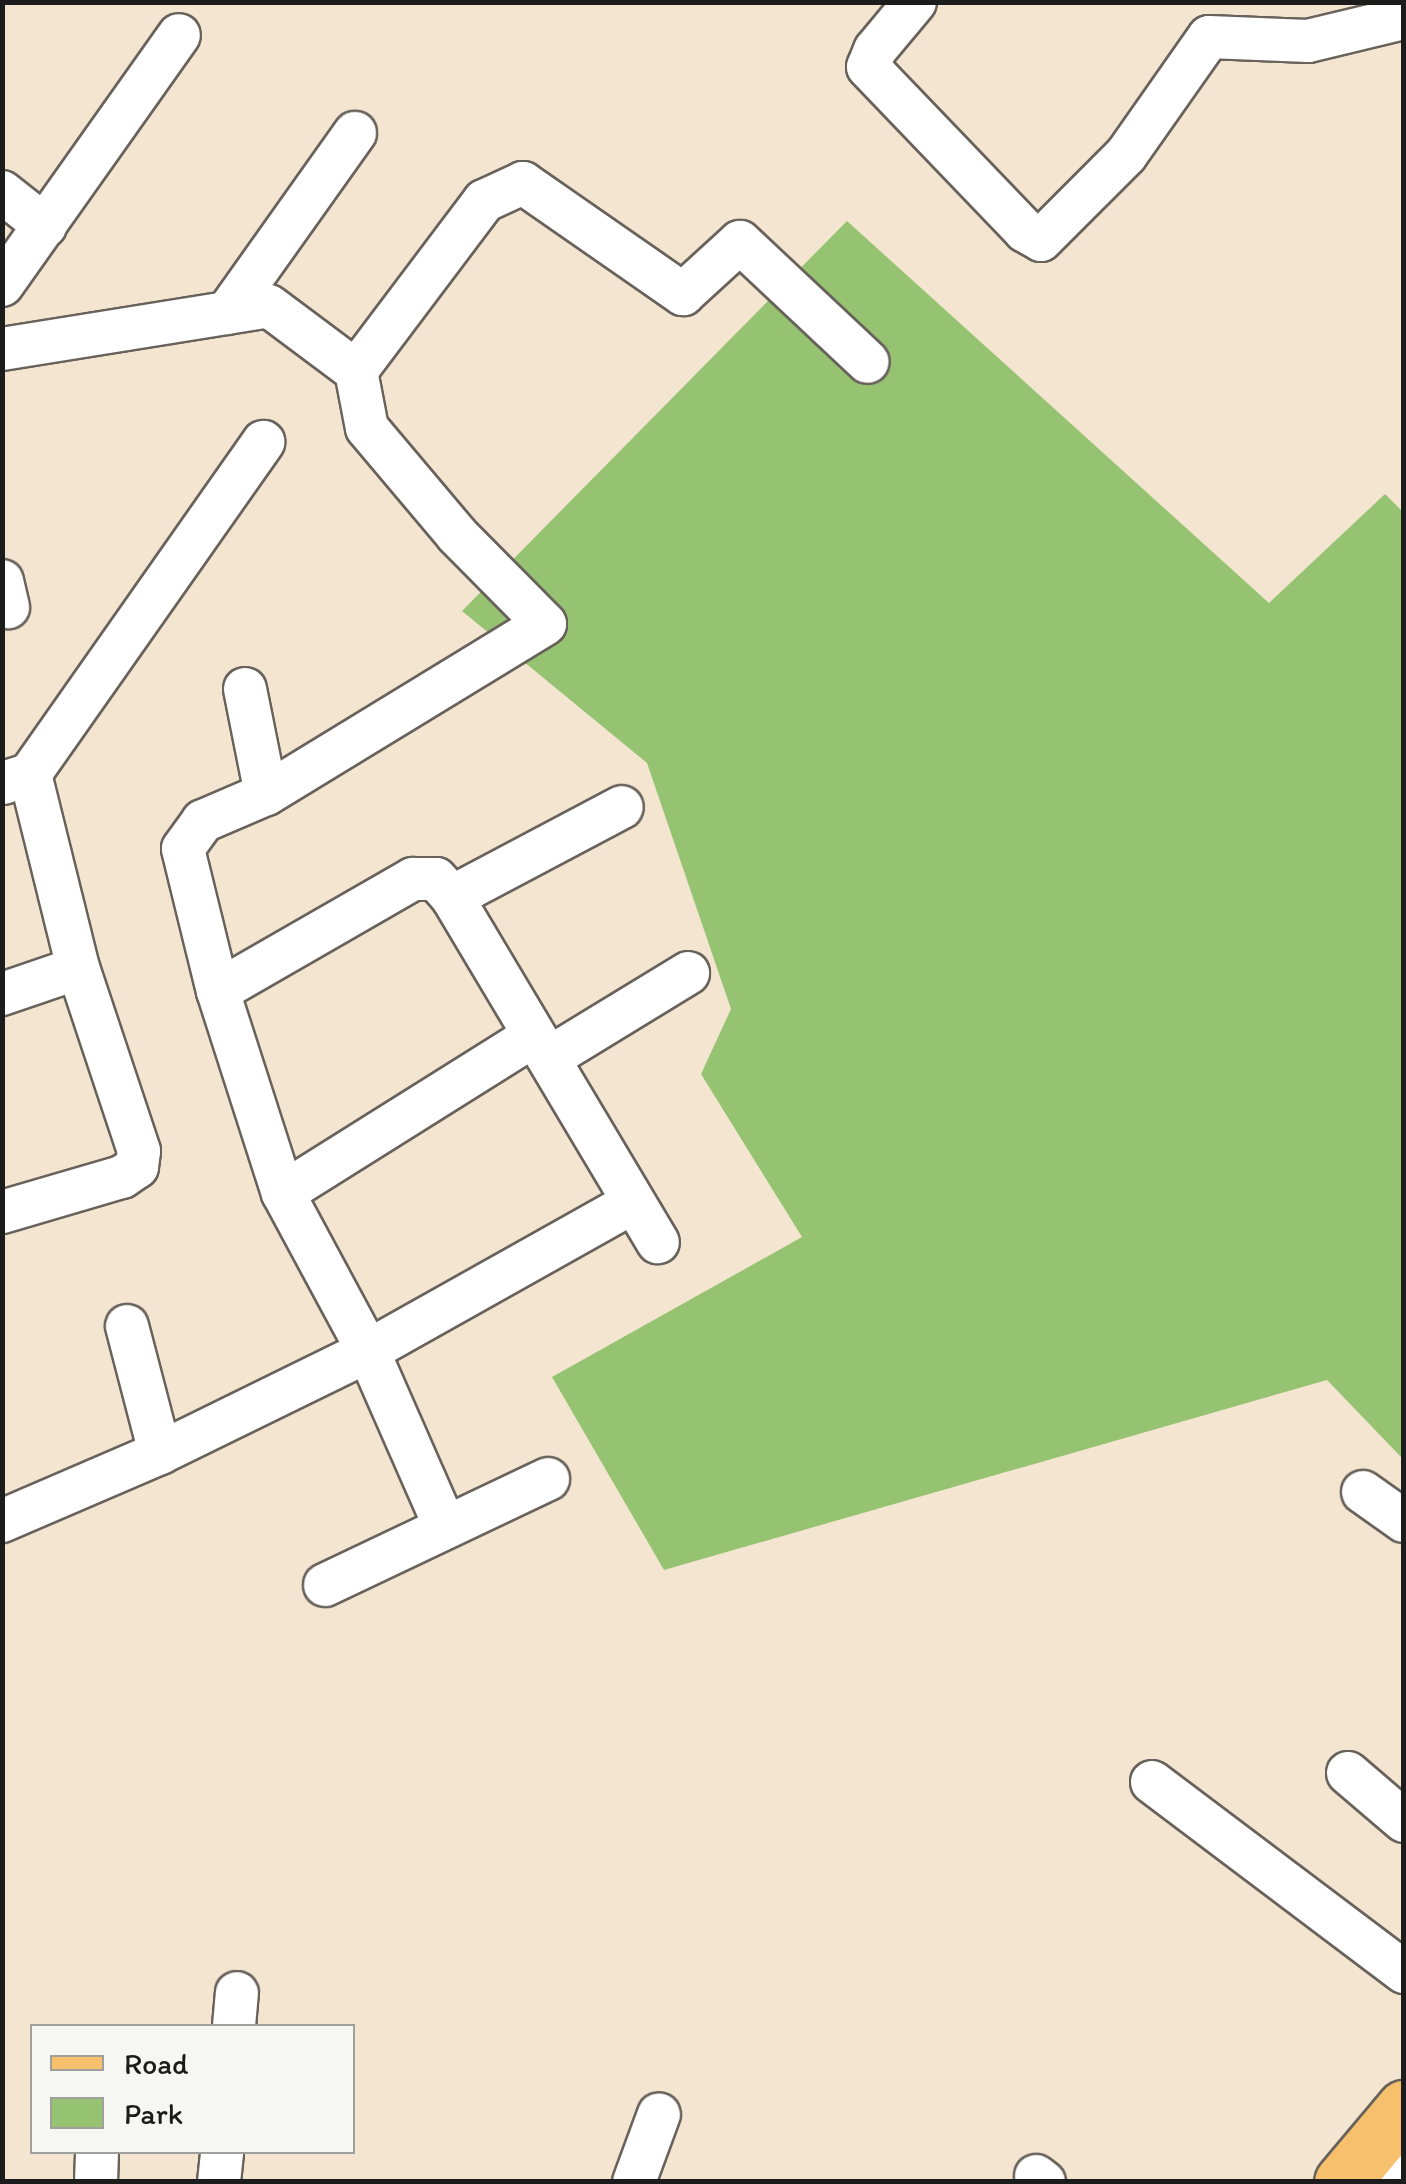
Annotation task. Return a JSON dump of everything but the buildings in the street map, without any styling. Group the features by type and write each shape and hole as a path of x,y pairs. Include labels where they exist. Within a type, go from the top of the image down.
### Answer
{"main road":[{"path":"1369,2173 1404,2108"}],"street":[{"path":"915,2 875,50 868,67 1025,231 1041,240 1126,155 1210,37 1308,41 1404,18"},
{"path":"2,286 178,36"},
{"path":"227,313 354,133"},
{"path":"356,371 484,201 522,183 683,294 740,242 868,362"},
{"path":"2,192 45,226"},
{"path":"2,348 268,306 356,371 366,428 458,535 545,624 266,794 203,821 184,849 218,991 283,1193 368,1350 445,1526"},
{"path":"2,1212 122,1177 136,1166 139,1151 16,779 263,442"},
{"path":"246,689 266,794"},
{"path":"452,897 622,808"},
{"path":"218,991 413,879 436,879 452,897 658,1242"},
{"path":"2,994 78,968"},
{"path":"283,1193 542,1047 688,973"},
{"path":"2,1521 160,1453 368,1350 633,1202"},
{"path":"127,1326 160,1453"},
{"path":"325,1585 548,1479"},
{"path":"1363,1492 1404,1521"},
{"path":"1348,1773 1404,1820"},
{"path":"1152,1782 1404,1972"},
{"path":"634,2182 659,2114"},
{"path":"96,2182 98,2154"},
{"path":"218,2182 222,2154"}],"green space":[{"path":"847,221 1269,603 1385,494 1404,513 1403,1459 1327,1380 664,1570 552,1377 802,1237 701,1074 731,1009 647,763 462,611"}]}
